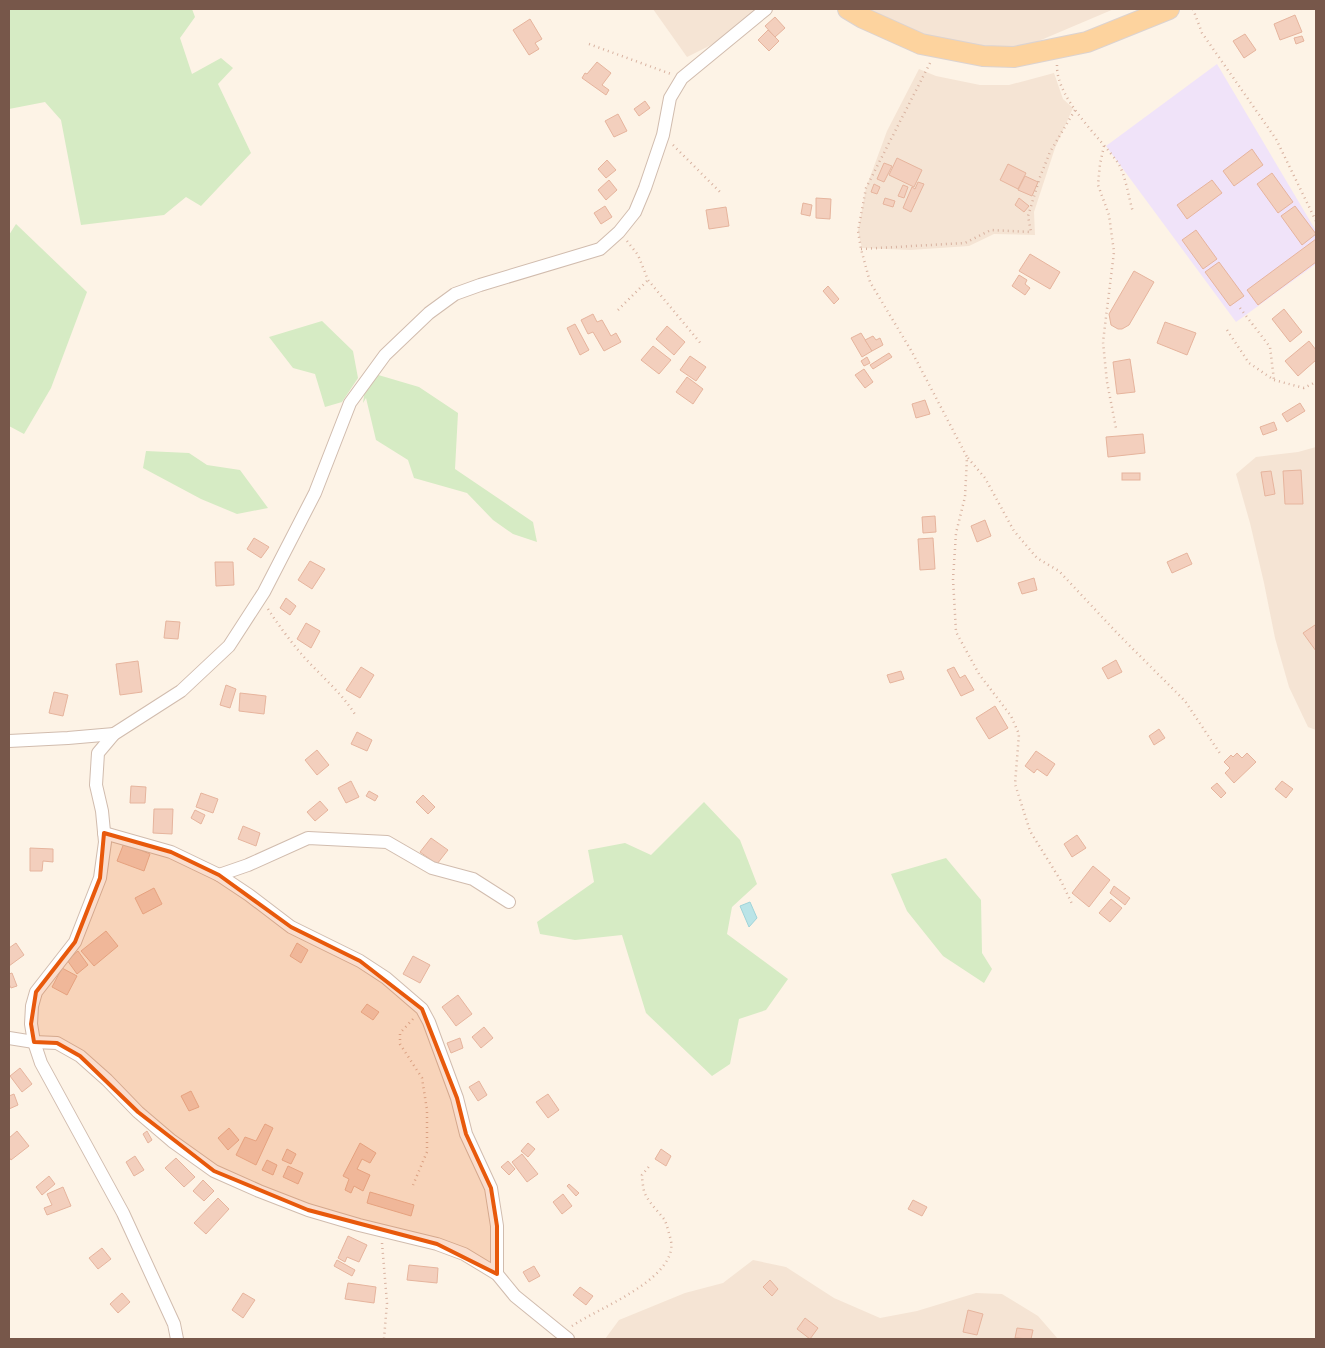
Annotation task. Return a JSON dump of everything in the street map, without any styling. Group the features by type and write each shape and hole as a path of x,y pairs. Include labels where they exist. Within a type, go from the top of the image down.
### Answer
{"main road":[{"path":"848,9 863,18 921,44 983,56 1014,56 1087,42 1169,9"}],"street":[{"path":"177,1339 174,1324 123,1213 41,1063 34,1042 31,1024 32,1006 36,992 74,942 100,878 105,842 96,785 98,753 114,734 181,692 229,646 261,598 315,493 350,403 385,355 429,313 455,294 600,249 619,232 635,212 645,188 663,135 670,98 675,87 682,78 766,9"},
{"path":"9,741 114,734"},
{"path":"104,833 171,852 219,875 291,927 360,961 386,978 422,1009 429,1022 457,1098 466,1134 491,1188 497,1226 497,1274"},
{"path":"219,875 248,865 308,838 388,842 432,868 473,879 509,902"},
{"path":"9,1038 34,1042 57,1042 80,1056 108,1080 138,1112 172,1141 214,1170 259,1191 308,1210 437,1244 464,1254 497,1274 515,1296 565,1336"}],"path":[{"path":"1193,9 1202,33 1276,139 1316,221"},
{"path":"589,44 682,78"},
{"path":"937,48 915,95 866,188 858,230 870,282 912,352 967,457 985,478 1014,531 1037,558 1059,571 1185,700 1221,755"},
{"path":"1057,49 1057,70 1066,96 1119,165 1133,212"},
{"path":"861,249 965,243 990,230 1031,232 1028,216 1040,177 1050,152 1075,110"},
{"path":"663,135 720,192"},
{"path":"1104,146 1098,185 1109,215 1114,252 1103,342 1107,382 1116,428"},
{"path":"619,232 638,254 648,280 702,345"},
{"path":"618,310 648,280"},
{"path":"1240,308 1270,347 1274,380"},
{"path":"1227,330 1249,363 1274,380 1304,388 1316,382"},
{"path":"967,457 965,497 956,533 953,580 956,632 980,674 1010,716 1019,734 1015,784 1030,831 1060,880 1072,904"},
{"path":"261,598 304,657 350,705 356,716"},
{"path":"413,1185 427,1152 427,1110 422,1078 400,1044 400,1033 422,1009"},
{"path":"565,1336 586,1317 644,1286 667,1263 672,1242 665,1221 644,1191 642,1175 651,1164"},
{"path":"380,1229 384,1254 387,1302 384,1339"}],"highlighted area":[{"path":"104,833 171,852 219,875 291,927 360,961 422,1009 457,1098 466,1134 491,1188 497,1226 497,1274 437,1244 308,1210 214,1171 138,1112 80,1056 57,1043 34,1042 31,1024 36,992 75,942 100,878"}],"shaded area":[{"path":"653,9 758,9 715,43 687,57"},
{"path":"849,9 1114,9 1008,52 939,46"},
{"path":"1217,64 1316,231 1316,264 1236,322 1106,146"},
{"path":"919,69 936,76 980,85 1009,85 1054,73 1063,99 1073,108 1055,148 1034,212 1035,235 994,234 969,246 910,250 862,248 858,231 866,188 887,131"},
{"path":"1316,447 1316,730 1308,727 1289,687 1275,638 1250,523 1236,474 1256,457 1298,452"},
{"path":"753,1260 786,1267 834,1298 880,1318 917,1311 976,1293 1002,1294 1038,1316 1058,1339 605,1339 619,1320 685,1293 723,1283"}],"green space":[{"path":"9,9 192,9 195,17 180,38 192,74 221,58 233,68 218,84 251,153 201,206 186,197 164,215 81,225 61,120 45,102 9,109"},
{"path":"16,224 87,292 51,388 24,434 9,426 9,235"},
{"path":"322,321 353,351 358,378 342,402 325,407 315,374 293,368 269,337"},
{"path":"375,374 419,387 458,413 455,469 533,522 537,542 513,534 493,520 467,493 414,478 408,460 376,440 366,398 363,403 365,389"},
{"path":"146,451 189,453 207,465 240,470 268,508 237,514 201,499 143,468"},
{"path":"704,802 740,840 757,884 732,907 727,934 788,979 766,1010 739,1019 730,1064 712,1076 646,1013 622,935 575,940 540,934 537,922 594,882 588,850 625,843 651,855"},
{"path":"946,858 981,900 982,953 992,969 984,983 943,956 907,911 891,874"}],"water":[{"path":"750,902 757,918 749,927 740,906"}],"building":[{"path":"1295,15 1302,32 1280,40 1274,24"},
{"path":"775,17 785,28 775,37 765,26"},
{"path":"530,19 542,39 535,43 539,49 529,55 513,30"},
{"path":"768,30 779,41 769,51 758,40"},
{"path":"1245,34 1256,50 1244,58 1233,41"},
{"path":"1302,36 1304,41 1296,44 1294,38"},
{"path":"597,62 611,73 602,85 609,90 606,95 582,78"},
{"path":"645,101 650,108 639,116 634,109"},
{"path":"618,114 627,131 614,137 605,121"},
{"path":"1252,149 1263,165 1234,186 1223,171"},
{"path":"897,158 922,170 914,187 889,175"},
{"path":"607,160 616,170 606,178 598,169"},
{"path":"884,163 892,166 884,182 877,179"},
{"path":"1008,164 1026,173 1018,189 1000,180"},
{"path":"1272,173 1293,202 1278,213 1257,184"},
{"path":"1025,176 1038,182 1032,196 1018,190"},
{"path":"609,180 617,190 606,200 598,190"},
{"path":"1212,180 1222,193 1187,219 1177,205"},
{"path":"918,182 924,184 911,212 903,208 912,187 915,189"},
{"path":"874,184 880,187 877,194 871,192"},
{"path":"903,185 908,187 904,198 898,196"},
{"path":"816,198 831,199 830,219 816,218"},
{"path":"885,198 895,201 893,207 883,204"},
{"path":"1019,198 1029,206 1024,212 1015,205"},
{"path":"803,203 812,205 810,216 801,214"},
{"path":"605,206 612,217 601,224 594,213"},
{"path":"1295,206 1316,234 1302,245 1281,216"},
{"path":"726,207 729,226 709,229 706,210"},
{"path":"1196,230 1217,259 1203,269 1182,240"},
{"path":"1316,239 1316,262 1258,305 1247,290"},
{"path":"1030,254 1060,272 1050,289 1019,271"},
{"path":"1219,262 1244,296 1230,306 1205,272"},
{"path":"1134,271 1154,282 1129,325 1118,329 1111,325 1109,314"},
{"path":"1019,275 1027,280 1025,284 1030,288 1025,295 1012,286"},
{"path":"828,286 839,299 834,304 823,291"},
{"path":"1284,309 1302,332 1290,342 1272,319"},
{"path":"593,314 597,322 602,320 611,336 616,333 621,342 604,351 593,332 588,334 581,320"},
{"path":"1165,322 1196,333 1187,355 1157,343"},
{"path":"575,324 589,350 580,355 567,328"},
{"path":"667,326 685,342 674,355 656,339"},
{"path":"861,333 872,351 862,357 851,338"},
{"path":"873,336 876,340 880,338 883,345 872,351 865,340"},
{"path":"1309,341 1316,350 1316,360 1298,376 1285,361"},
{"path":"653,346 671,360 659,374 641,360"},
{"path":"889,353 892,357 873,369 870,365"},
{"path":"690,356 706,367 696,381 680,370"},
{"path":"867,357 870,363 864,366 861,361"},
{"path":"1130,359 1135,392 1117,394 1113,362"},
{"path":"864,369 873,382 865,388 855,375"},
{"path":"687,377 703,389 693,404 676,392"},
{"path":"925,400 930,414 916,418 912,404"},
{"path":"1300,403 1305,411 1287,422 1282,414"},
{"path":"1274,422 1277,430 1263,435 1260,427"},
{"path":"1143,434 1145,453 1108,457 1106,437"},
{"path":"1301,470 1303,504 1285,504 1283,471"},
{"path":"1271,471 1275,494 1265,496 1261,472"},
{"path":"1122,473 1140,473 1140,480 1122,480"},
{"path":"935,516 936,532 923,533 922,517"},
{"path":"985,520 991,536 977,542 971,526"},
{"path":"254,538 269,547 261,558 247,549"},
{"path":"933,538 935,569 920,570 918,539"},
{"path":"1187,553 1192,564 1172,573 1167,562"},
{"path":"310,561 325,569 312,589 298,580"},
{"path":"215,562 233,562 234,585 216,586"},
{"path":"1034,578 1037,590 1022,594 1018,583"},
{"path":"286,598 296,606 290,615 280,608"},
{"path":"166,621 180,622 178,639 164,638"},
{"path":"306,623 320,631 311,648 297,639"},
{"path":"1315,625 1316,627 1316,651 1303,633"},
{"path":"1116,660 1122,672 1108,679 1102,668"},
{"path":"138,661 142,692 120,695 116,664"},
{"path":"361,667 374,675 360,698 346,690"},
{"path":"954,667 960,678 965,675 974,690 961,696 947,670"},
{"path":"901,671 904,679 890,683 887,675"},
{"path":"226,685 236,689 230,708 220,705"},
{"path":"54,692 68,695 63,716 49,713"},
{"path":"240,693 266,696 264,714 239,711"},
{"path":"995,706 1008,728 989,739 976,718"},
{"path":"1159,729 1165,738 1154,745 1149,736"},
{"path":"357,732 372,740 367,751 351,744"},
{"path":"317,750 329,765 317,775 305,760"},
{"path":"1036,751 1055,764 1047,776 1037,769 1034,773 1025,766"},
{"path":"1237,753 1242,758 1247,753 1256,762 1234,783 1225,773 1230,768 1224,762 1231,755 1233,757"},
{"path":"351,781 359,797 346,803 338,788"},
{"path":"1282,781 1293,789 1286,798 1275,789"},
{"path":"1217,783 1226,793 1221,798 1211,788"},
{"path":"131,786 146,787 145,803 130,803"},
{"path":"369,791 378,796 375,801 366,796"},
{"path":"201,793 218,799 213,813 196,807"},
{"path":"423,795 435,807 428,814 416,802"},
{"path":"320,801 328,810 315,821 307,812"},
{"path":"154,809 173,809 172,834 153,833"},
{"path":"195,810 205,815 201,824 191,818"},
{"path":"243,826 260,833 256,846 238,839"},
{"path":"1077,835 1086,848 1072,857 1064,844"},
{"path":"431,838 448,850 437,864 420,852"},
{"path":"124,843 150,854 144,871 117,861"},
{"path":"30,848 53,849 53,862 43,861 42,871 30,871"},
{"path":"1093,866 1110,880 1089,907 1072,893"},
{"path":"1114,886 1130,898 1125,905 1110,893"},
{"path":"154,888 162,904 143,914 135,898"},
{"path":"1111,899 1122,908 1110,922 1099,913"},
{"path":"106,931 118,946 94,966 81,951"},
{"path":"16,943 24,955 9,966 9,948"},
{"path":"297,943 308,950 301,963 290,956"},
{"path":"78,951 88,965 77,974 67,960"},
{"path":"413,956 430,965 420,983 403,974"},
{"path":"62,968 77,976 67,995 52,987"},
{"path":"12,973 17,986 11,988 9,974"},
{"path":"458,995 472,1014 456,1026 442,1007"},
{"path":"367,1004 379,1012 373,1020 361,1012"},
{"path":"484,1027 493,1038 481,1048 472,1037"},
{"path":"460,1038 463,1048 451,1053 447,1043"},
{"path":"20,1068 32,1084 22,1092 10,1076"},
{"path":"479,1081 487,1095 478,1101 469,1087"},
{"path":"191,1091 199,1107 189,1111 181,1096"},
{"path":"14,1094 18,1105 9,1109 9,1096"},
{"path":"548,1094 559,1110 548,1118 536,1102"},
{"path":"265,1124 273,1128 256,1165 236,1155 245,1137 256,1141"},
{"path":"229,1128 239,1140 228,1150 218,1138"},
{"path":"17,1131 29,1146 11,1160 9,1157 9,1138"},
{"path":"147,1131 152,1140 148,1143 143,1134"},
{"path":"360,1143 376,1153 370,1163 362,1159 357,1169 370,1175 363,1191 354,1186 351,1193 345,1190 349,1179 343,1176"},
{"path":"528,1143 535,1149 528,1157 521,1151"},
{"path":"287,1149 296,1154 291,1164 282,1160"},
{"path":"661,1149 671,1156 666,1166 655,1159"},
{"path":"522,1154 538,1174 527,1182 512,1162"},
{"path":"135,1156 144,1170 134,1176 126,1162"},
{"path":"176,1158 195,1177 184,1187 165,1168"},
{"path":"267,1160 277,1165 273,1175 262,1170"},
{"path":"508,1161 515,1169 509,1175 501,1167"},
{"path":"288,1166 303,1173 298,1184 283,1177"},
{"path":"49,1176 55,1184 42,1195 36,1187"},
{"path":"203,1180 214,1191 204,1201 193,1191"},
{"path":"569,1184 579,1193 576,1196 567,1186"},
{"path":"63,1187 71,1206 47,1215 44,1208 52,1205 47,1194"},
{"path":"370,1192 414,1205 411,1216 367,1203"},
{"path":"563,1194 572,1206 562,1214 553,1202"},
{"path":"218,1198 229,1209 206,1234 194,1223"},
{"path":"913,1200 927,1207 922,1216 908,1209"},
{"path":"348,1236 367,1245 359,1262 347,1257 345,1262 338,1258"},
{"path":"102,1248 111,1259 98,1269 89,1258"},
{"path":"337,1260 355,1270 352,1276 334,1266"},
{"path":"409,1265 438,1268 437,1283 407,1280"},
{"path":"534,1266 540,1276 529,1282 523,1272"},
{"path":"770,1280 778,1289 772,1296 763,1287"},
{"path":"348,1283 376,1287 374,1303 345,1299"},
{"path":"580,1287 593,1296 586,1305 573,1295"},
{"path":"122,1293 130,1302 118,1313 110,1304"},
{"path":"243,1293 255,1300 243,1318 232,1310"},
{"path":"968,1310 983,1314 977,1335 963,1332"},
{"path":"805,1318 818,1328 810,1339 797,1329"},
{"path":"1017,1328 1033,1330 1031,1339 1015,1338"}]}
